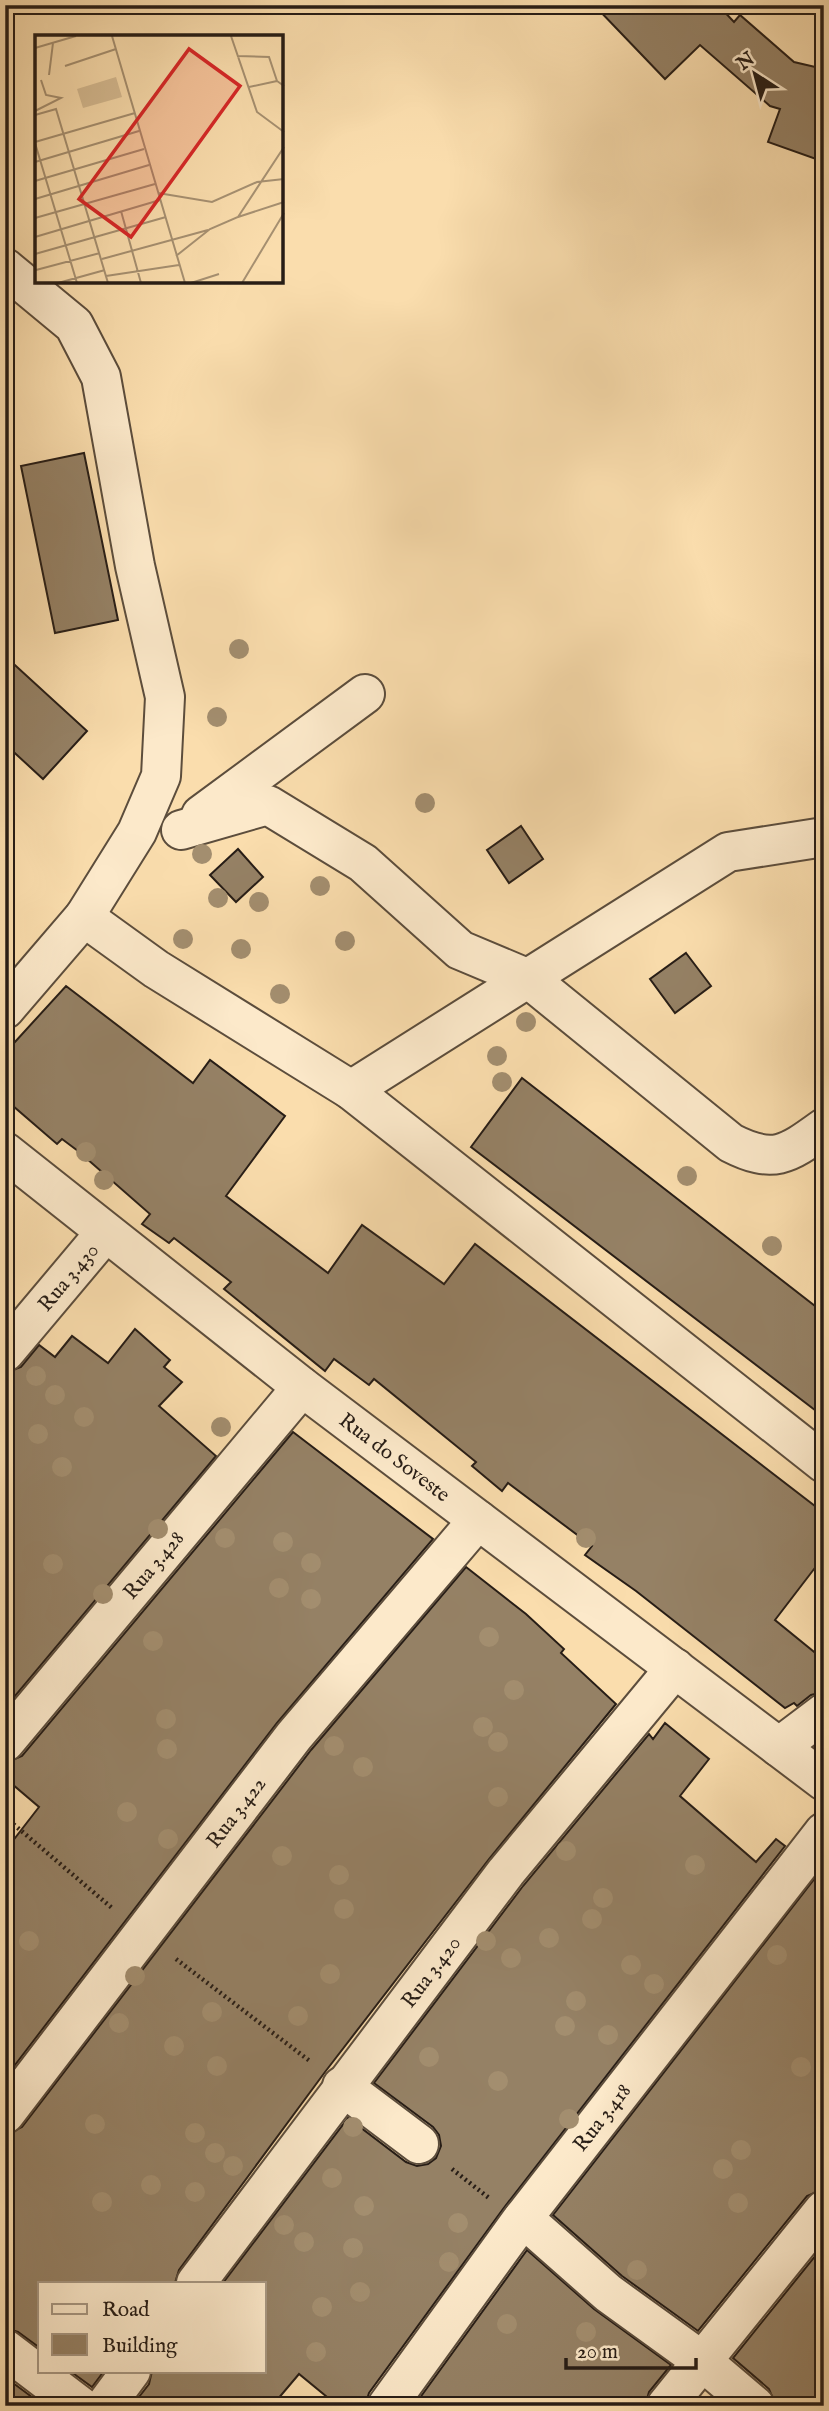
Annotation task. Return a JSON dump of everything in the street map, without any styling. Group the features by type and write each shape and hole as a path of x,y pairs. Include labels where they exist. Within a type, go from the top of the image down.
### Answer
{"street":[{"path":"5,268 74,325 101,377 135,566 165,697 161,776 137,832 84,917 5,1009"},
{"path":"181,830 365,694"},
{"path":"137,832 181,830 268,805 363,863 460,950 529,979 731,1143 755,1156 777,1155 798,1147 824,1128"},
{"path":"351,1090 728,852 824,838"},
{"path":"84,917 156,969 351,1090 824,1463"},
{"name":"Rua do Soveste","path":"5,1152 302,1387 824,1781"},
{"name":"Rua 3.430","path":"5,1352 105,1233"},
{"name":"Rua 3.428","path":"5,1742 302,1387"},
{"name":"Rua 3.422","path":"5,2114 294,1736 478,1520"},
{"name":"Rua 3.420","path":"197,2282 506,1872 675,1668"},
{"path":"779,1747 824,1713"},
{"name":"Rua 3.418","path":"387,2406 522,2220 824,1832"},
{"path":"342,2086 419,2144"},
{"path":"666,2406 824,2210"},
{"path":"522,2220 608,2292 702,2361 755,2406"},
{"path":"5,2348 80,2406"},
{"path":"105,2406 130,2372"}],"path":[{"path":"5,1817 141,1933 342,2086"},
{"path":"419,2144 522,2220"}],"building":[{"path":"594,5 718,5 734,22 740,15 794,62 824,69 824,137 816,159 768,142 780,109 770,106 700,45 665,79"},
{"path":"84,453 118,620 55,633 21,466"},
{"path":"5,656 87,731 43,779 5,744"},
{"path":"521,826 543,859 509,883 487,850"},
{"path":"238,849 263,877 236,902 210,875"},
{"path":"686,953 711,986 675,1013 650,979"},
{"path":"66,986 193,1083 210,1060 285,1116 226,1196 328,1273 362,1225 444,1284 475,1244 824,1513 824,1556 775,1620 824,1660 824,1692 811,1695 797,1706 794,1703 785,1708 636,1591 585,1555 592,1546 508,1483 502,1491 472,1466 476,1462 374,1379 369,1385 334,1359 325,1371 224,1289 231,1282 174,1238 169,1243 142,1224 150,1214 78,1151 62,1139 57,1144 5,1099 14,1043"},
{"path":"522,1078 824,1313 824,1417 471,1147"},
{"path":"135,1329 170,1360 164,1367 182,1382 159,1406 216,1456 5,1708 5,1373 21,1367 39,1345 55,1357 72,1336 108,1363"},
{"path":"293,1432 433,1539 277,1723 5,2078 5,1851 39,1807 5,1778 5,1763 22,1756"},
{"path":"466,1567 526,1614 564,1649 561,1653 616,1704 489,1859 325,2072 179,2270 175,2282 38,2282 38,2347 18,2332 5,2328 5,2135 22,2127 311,1750"},
{"path":"665,1723 709,1759 680,1796 756,1862 776,1839 785,1846 503,2209 369,2393 365,2406 338,2406 299,2374 272,2406 132,2406 149,2384 152,2372 266,2372 266,2282 224,2282 348,2118 406,2162 417,2166 428,2164 436,2158 441,2146 439,2135 433,2127 374,2083 523,1886 649,1734 653,1739"},
{"path":"819,1873 824,1877 824,2189 807,2196 698,2331 622,2276 553,2215"},
{"path":"824,2245 824,2406 776,2406 769,2389 733,2358"},
{"path":"527,2250 594,2309 671,2365 649,2392 645,2406 414,2406"},
{"path":"71,2372 103,2372 92,2387"},
{"path":"5,2377 44,2406 5,2406"}]}
